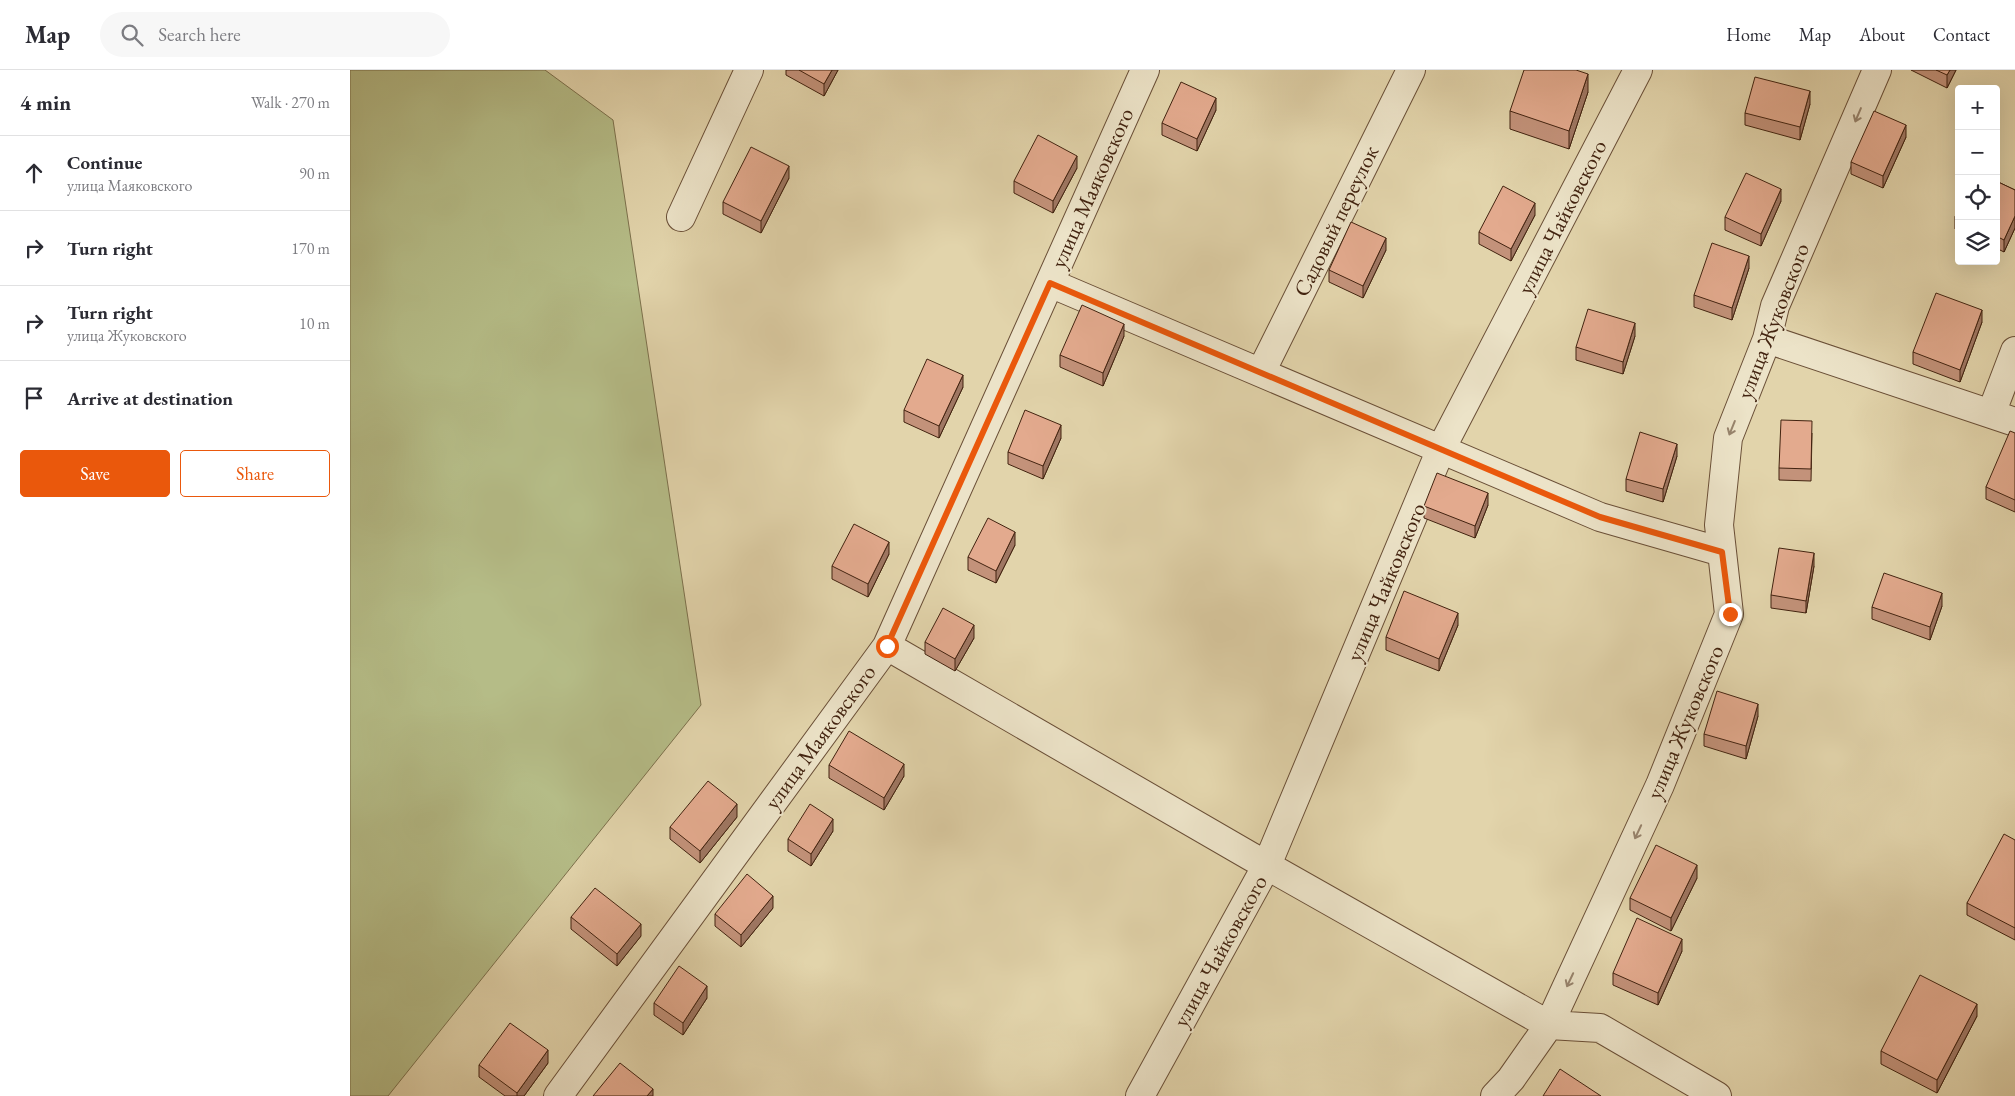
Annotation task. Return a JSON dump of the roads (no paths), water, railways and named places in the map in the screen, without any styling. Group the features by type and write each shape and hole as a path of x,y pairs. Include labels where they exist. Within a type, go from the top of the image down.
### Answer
{"street":[{"path":"682,216 749,70"},
{"name":"улица Маяковского","path":"558,1096 887,646 1145,70"},
{"name":"Садовый переулок","path":"1261,372 1412,70"},
{"name":"улица Чайковского","path":"1140,1096 1267,865 1441,449 1638,70"},
{"name":"улица Жуковского","path":"1495,1096 1511,1079 1549,1024 1660,785 1730,614 1719,525 1728,438 1767,339 1775,306 1877,70"},
{"path":"1050,283 1600,517 1722,552"},
{"path":"1767,339 2003,418 2015,351"},
{"path":"887,646 1267,865 1549,1024 1600,1028 1717,1096"}]}
